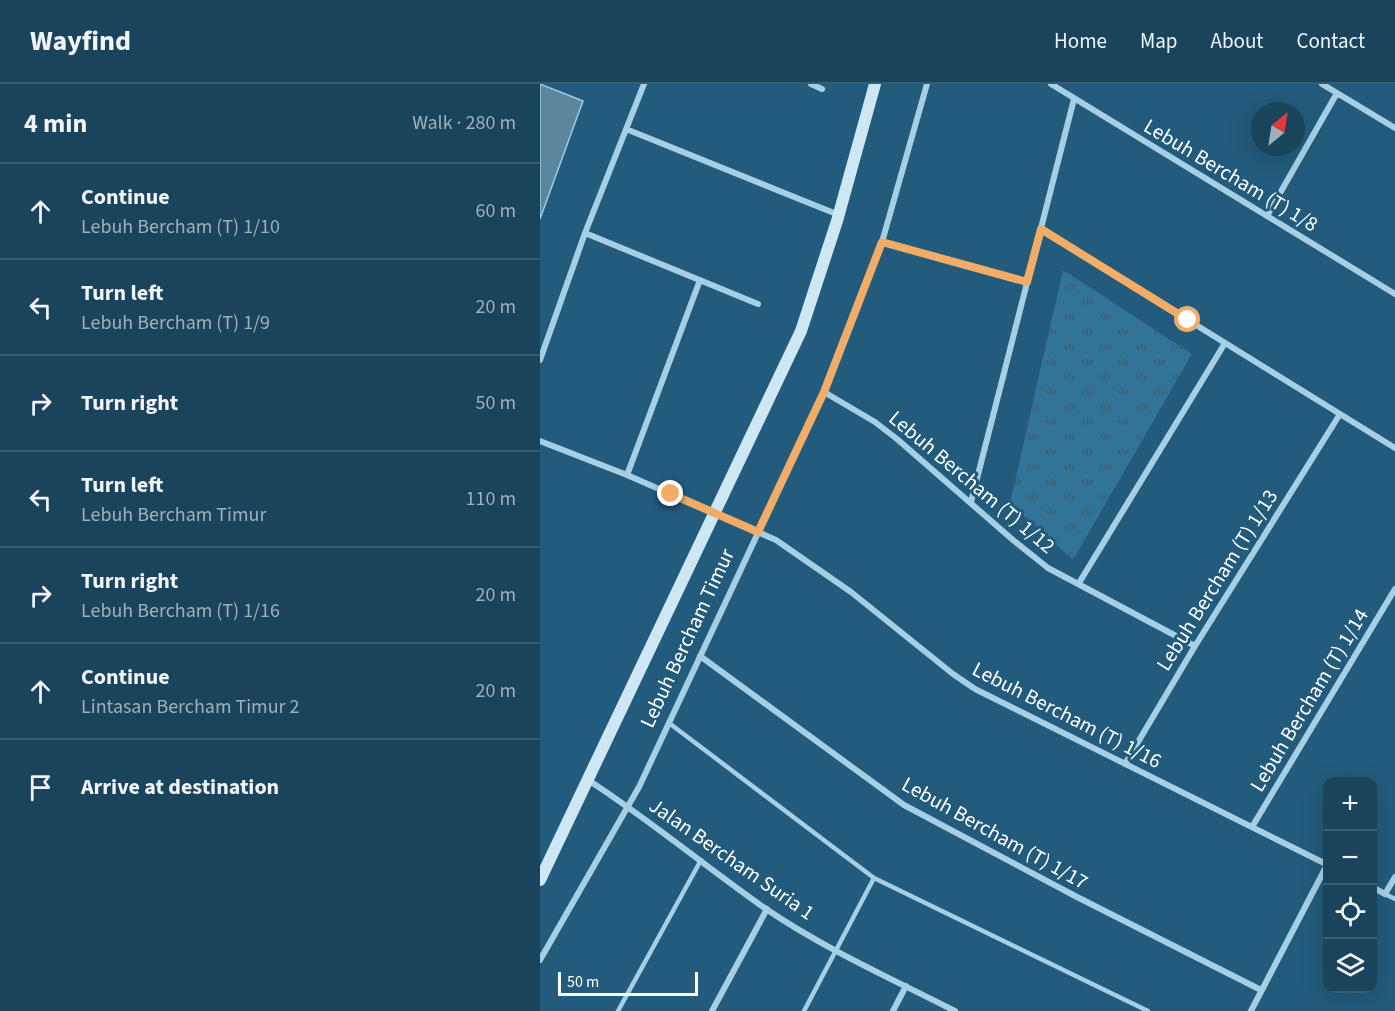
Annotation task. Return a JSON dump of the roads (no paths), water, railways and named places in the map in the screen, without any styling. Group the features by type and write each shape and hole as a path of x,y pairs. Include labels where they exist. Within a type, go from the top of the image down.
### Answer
{"street":[{"path":"540,360 585,232 644,84"},
{"path":"811,84 822,89"},
{"name":"Lebuh Bercham Timur","path":"540,880 801,331 839,215 875,84"},
{"name":"Lebuh Bercham Timur","path":"540,960 628,807 824,392 882,242 927,84"},
{"name":"Lebuh Bercham (T) 1/8","path":"1051,84 1395,294"},
{"path":"1322,84 1395,128"},
{"path":"1267,216 1337,93"},
{"path":"971,502 1074,99"},
{"path":"626,129 839,215"},
{"path":"1041,229 1395,448"},
{"path":"585,232 758,304"},
{"path":"627,475 700,280"},
{"path":"1079,583 1225,343"},
{"name":"Lebuh Bercham (T) 1/12","path":"824,392 875,422 897,439 1048,568 1195,646"},
{"name":"Lebuh Bercham (T) 1/13","path":"1125,764 1195,646 1340,414"},
{"name":"Lebuh Bercham (T) 1/16","path":"540,441 627,475 776,540 851,591 953,674 975,689 1323,863"},
{"name":"Lebuh Bercham (T) 1/14","path":"1252,827 1395,589"},
{"name":"Lebuh Bercham (T) 1/17","path":"700,656 904,805 1261,990"},
{"name":"Jalan Bercham Suria 1","path":"588,780 767,909 836,950 955,1011"},
{"path":"1251,1011 1323,873"},
{"path":"1377,890 1385,894 1395,877"},
{"path":"712,1011 767,909"},
{"path":"893,1011 906,986"}],"lane":[{"path":"882,242 1027,282"},
{"path":"669,723 874,878 1148,1011"},
{"path":"618,1011 701,860"},
{"path":"804,1011 874,878"},
{"path":"1385,894 1395,899"}]}
